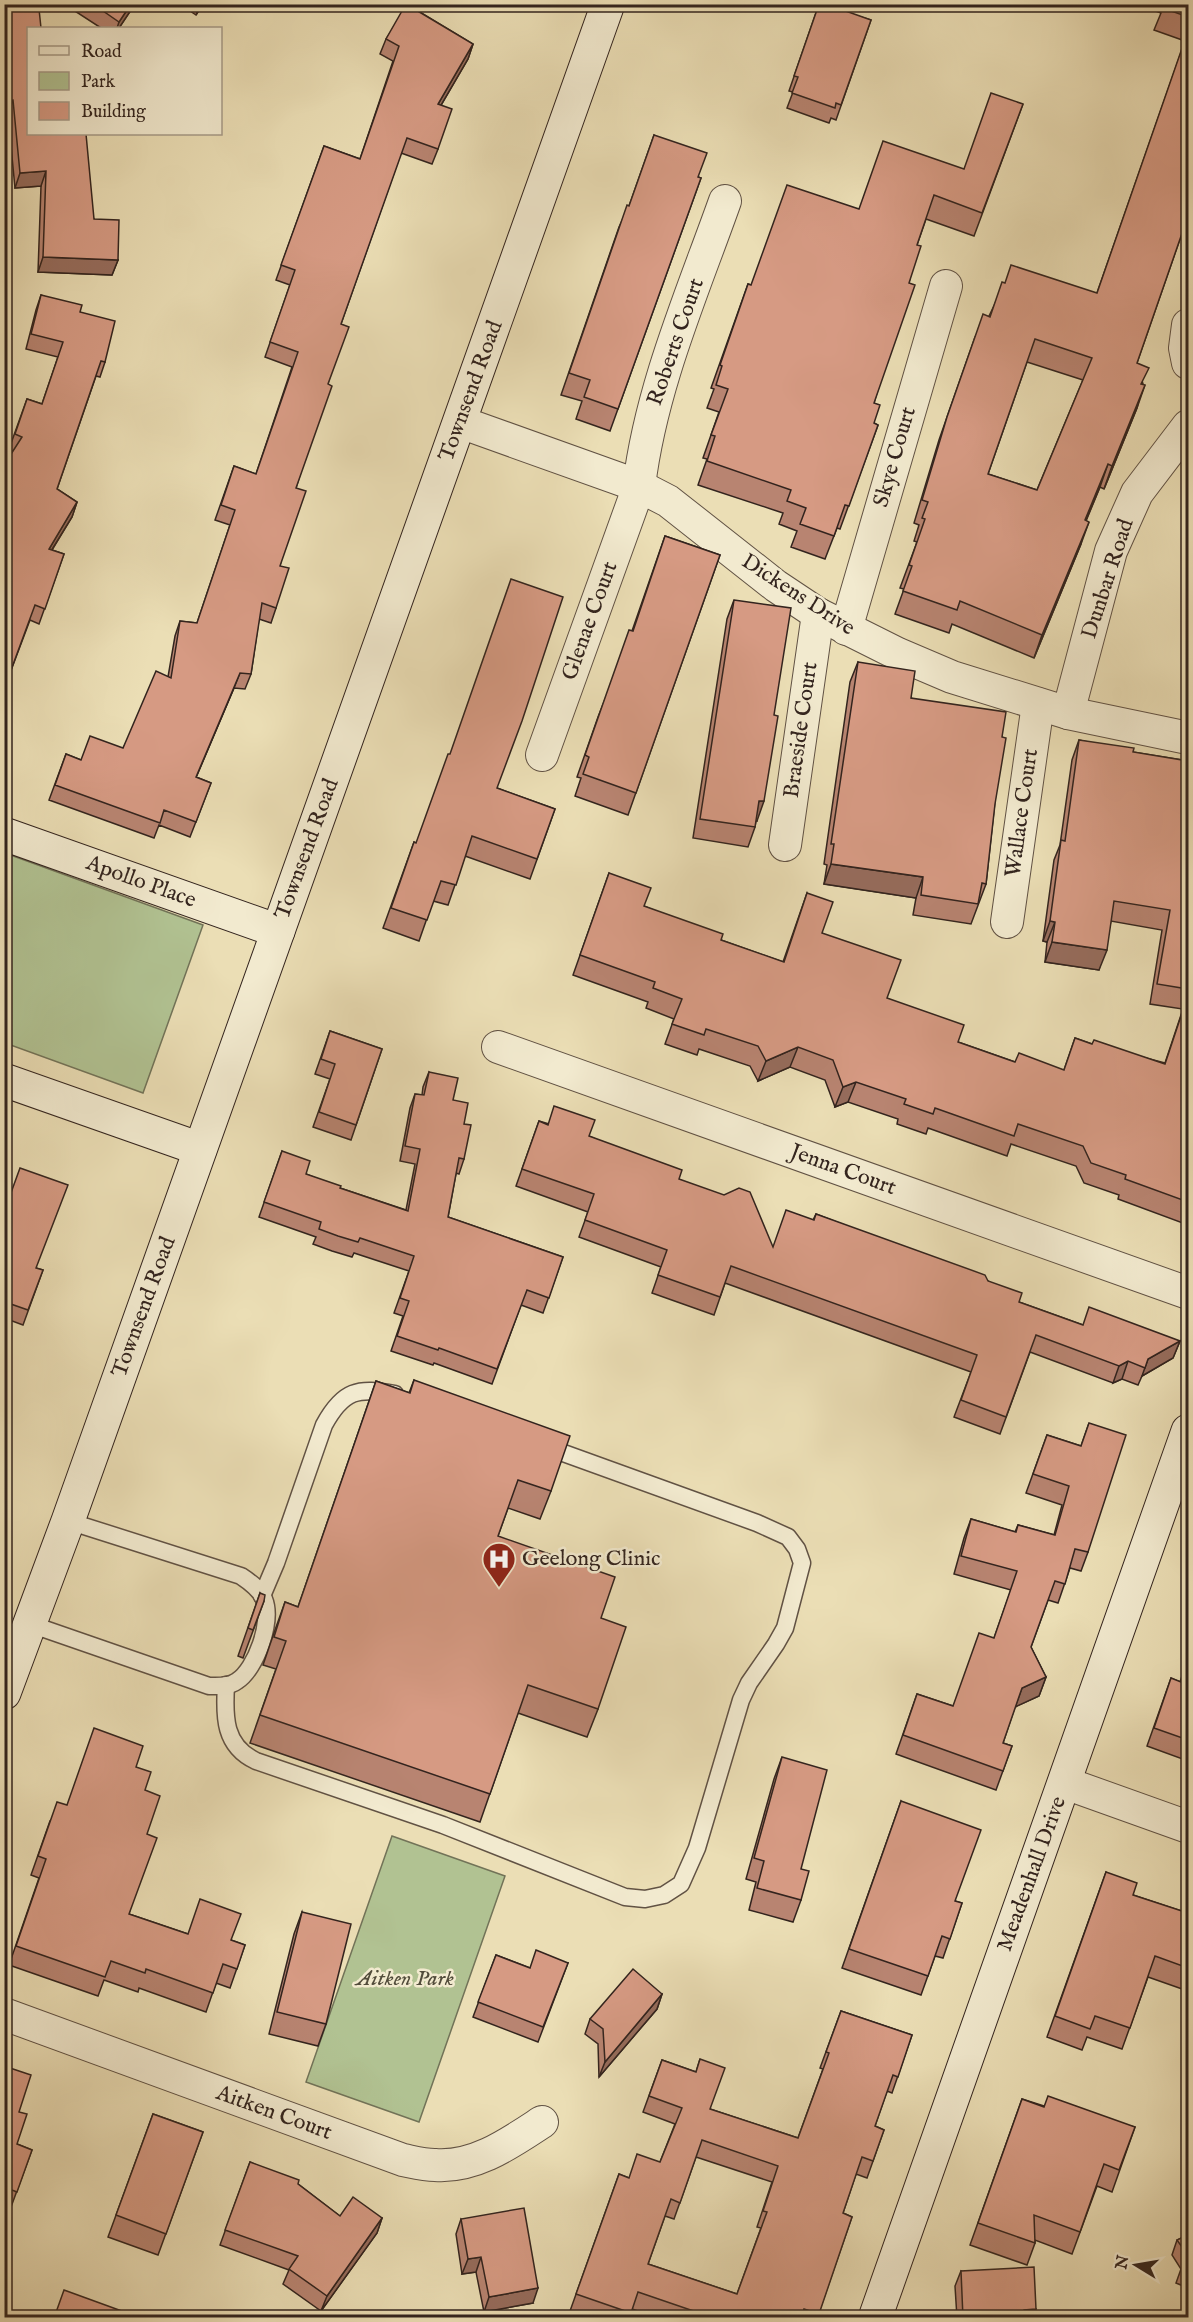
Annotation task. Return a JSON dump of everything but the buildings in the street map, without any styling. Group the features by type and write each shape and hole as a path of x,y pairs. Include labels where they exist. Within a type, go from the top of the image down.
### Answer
{"main road":[{"name":"Townsend Road","path":"4,1693 68,1521 608,4"},
{"name":"Apollo Place","path":"4,834 278,931"},
{"path":"4,1080 200,1149"},
{"name":"Meadenhall Drive","path":"875,2318 1188,1431"}],"street":[{"name":"Roberts Court","path":"639,486 643,453 655,400 725,201"},
{"name":"Skye Court","path":"846,629 946,286"},
{"path":"1188,325 1185,348 1188,363"},
{"name":"Dickens Drive","path":"460,422 639,486 668,501 776,586 818,614 898,654 952,676 1068,714 1188,738"},
{"name":"Dunbar Road","path":"1068,714 1111,551 1137,492 1188,426"},
{"name":"Glenae Court","path":"542,755 639,486"},
{"name":"Braeside Court","path":"785,845 818,614"},
{"name":"Wallace Court","path":"1007,922 1038,704"},
{"name":"Jenna Court","path":"498,1047 1188,1293"},
{"path":"1065,1783 1188,1827"},
{"name":"Aitken Court","path":"4,2014 403,2160 437,2166 465,2162 498,2151 542,2122"}],"lane":[{"path":"262,1596 276,1563 324,1425 334,1407 346,1397 361,1390 375,1390 408,1398"},
{"path":"226,1685 225,1704 233,1743 244,1755 256,1761 443,1825 625,1897 645,1899 664,1895 681,1884 697,1848 741,1700 749,1683 785,1628 802,1563 797,1548 788,1537 757,1523 529,1441"},
{"path":"30,1624 209,1686 236,1682 250,1670 260,1647 266,1613 264,1599 253,1584 241,1576 68,1521"}],"green space":[{"path":"5,853 203,925 143,1093 5,1043"},
{"name":"Aitken Park","path":"392,1836 505,1876 419,2122 306,2082"}],"place":[{"name":"Geelong Clinic","path":"499,1588"}]}
